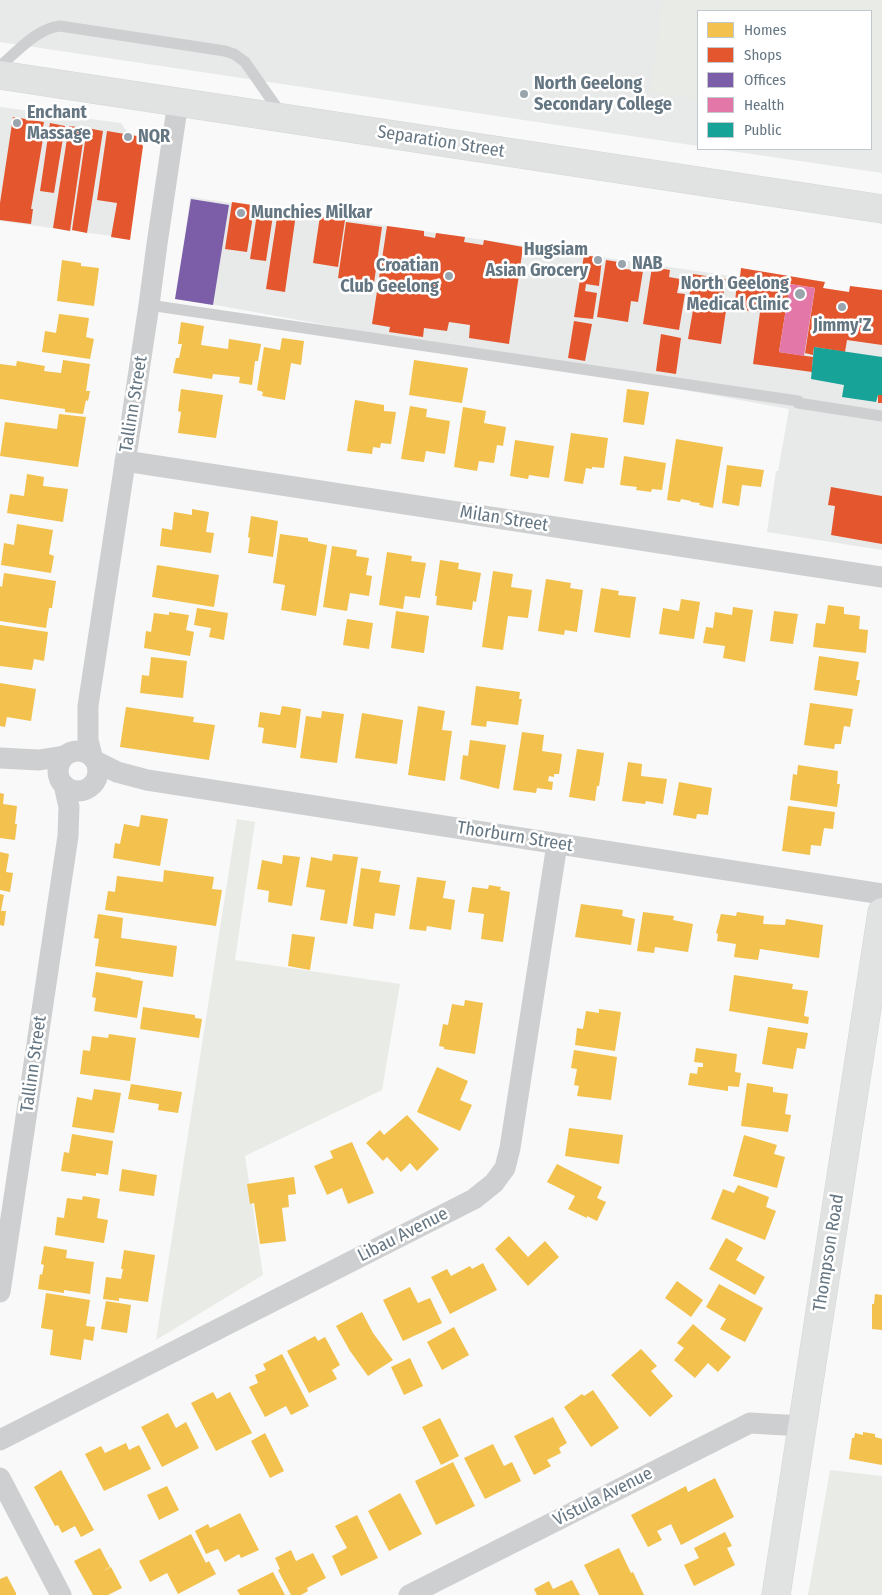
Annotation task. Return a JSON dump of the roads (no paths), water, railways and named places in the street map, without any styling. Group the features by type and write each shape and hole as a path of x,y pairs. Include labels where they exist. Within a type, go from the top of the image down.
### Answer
{"main road":[{"name":"Separation Street","path":"0,75 872,208"},
{"name":"Thompson Road","path":"776,1595 882,912"}],"street":[{"name":"Tallinn Street","path":"93,759 88,740 88,706 178,102"},
{"name":"Milan Street","path":"125,461 882,577"},
{"name":"Tallinn Street","path":"67,754 76,739 88,706"},
{"path":"81,751 87,753 93,759 98,772 90,786 82,790 76,790 69,788 38,768 1,758 39,760 81,751"},
{"path":"62,782 58,773 59,766 67,754"},
{"name":"Thorburn Street","path":"93,759 117,772 147,780 882,894"},
{"name":"Thorburn Street","path":"90,786 115,781 147,780"},
{"name":"Tallinn Street","path":"0,1292 68,836 69,807 62,782"},
{"name":"Tallinn Street","path":"68,836 77,808 90,786"},
{"name":"Libau Avenue","path":"0,1440 474,1199 494,1183 505,1168 510,1148 557,844"},
{"name":"Vistula Avenue","path":"410,1595 750,1423 802,1426"},
{"path":"0,1478 61,1595"}],"lane":[{"path":"0,66 40,33 49,28 60,26 225,51 234,54 245,62 284,118"},
{"path":"149,305 798,401 798,403 882,416"}],"place":[{"name":"North Geelong Secondary College","path":"524,94"},
{"name":"Enchant Massage","path":"17,123"},
{"name":"NQR","path":"128,137"},
{"name":"Munchies Milkar","path":"241,213"},
{"name":"Hugsiam Asian Grocery","path":"598,260"},
{"name":"NAB","path":"622,264"},
{"name":"Croatian Club Geelong","path":"449,276"},
{"name":"North Geelong Medical Clinic","path":"800,294"},
{"name":"Jimmy'Z","path":"842,307"}]}
